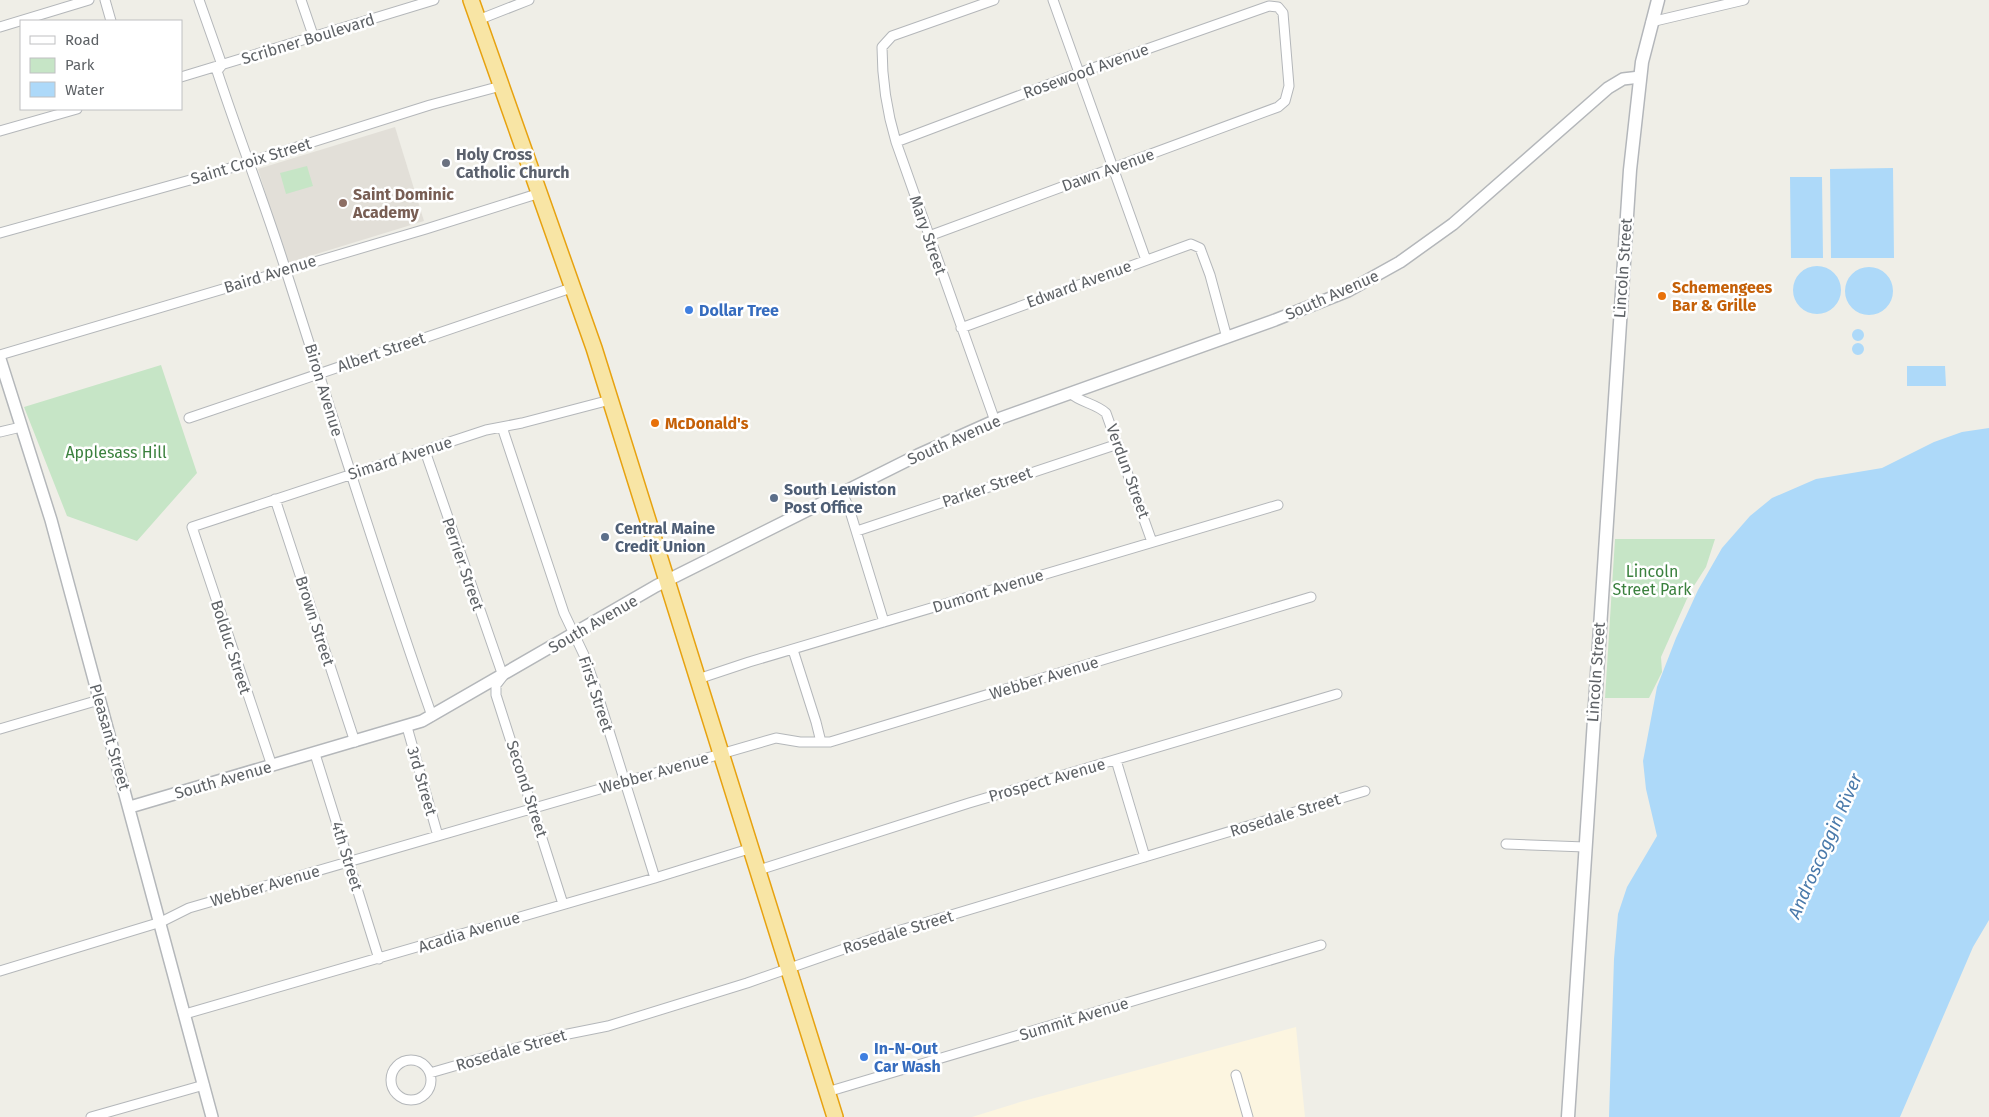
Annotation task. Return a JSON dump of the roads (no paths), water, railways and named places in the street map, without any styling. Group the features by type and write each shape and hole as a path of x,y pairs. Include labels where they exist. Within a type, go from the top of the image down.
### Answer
{"highway":[{"path":"471,0 574,287 666,582 759,870 835,1117"}],"main road":[{"name":"Lincoln Street","path":"1568,1117 1626,224 1640,78 1651,22 1658,0"}],"street":[{"path":"23,20 90,0"},
{"path":"105,0 111,20"},
{"path":"200,0 222,66"},
{"path":"301,0 314,38"},
{"name":"Scribner Boulevard","path":"182,77 434,0"},
{"path":"478,20 529,0"},
{"name":"Mary Street","path":"994,0 892,36 884,44 882,58 886,97 896,142 995,421"},
{"path":"1053,0 1146,260"},
{"path":"1651,22 1744,0"},
{"name":"Rosewood Avenue","path":"896,142 1269,6 1278,7 1283,13 1289,86 1285,101"},
{"path":"0,27 20,21"},
{"name":"Biron Avenue","path":"222,66 217,71 286,270 349,474 432,716"},
{"name":"South Avenue","path":"130,807 206,783 407,727 432,716 666,582 842,493 995,421 1070,392 1227,338 1327,300 1400,262 1483,200 1608,88 1623,80 1640,78"},
{"name":"Saint Croix Street","path":"0,233 248,162 430,105 501,86"},
{"name":"Dawn Avenue","path":"929,236 1259,116 1278,108 1285,101"},
{"path":"0,131 74,110"},
{"name":"Baird Avenue","path":"0,355 540,193"},
{"name":"Edward Avenue","path":"961,328 1190,244 1198,246 1208,269 1227,338"},
{"name":"Albert Street","path":"188,418 574,287"},
{"name":"Pleasant Street","path":"0,359 51,520 130,807 212,1117"},
{"name":"Verdun Street","path":"1070,392 1077,399 1099,407 1106,413 1152,542"},
{"name":"Simard Avenue","path":"192,527 486,430 502,428 610,400"},
{"path":"0,432 21,427"},
{"name":"First Street","path":"502,428 562,606 588,664 655,878"},
{"name":"Parker Street","path":"857,531 1118,444"},
{"name":"Perrier Street","path":"425,451 503,676"},
{"path":"842,493 857,531 884,622"},
{"name":"Brown Street","path":"275,499 355,742"},
{"name":"Dumont Avenue","path":"698,679 1278,505"},
{"name":"Bolduc Street","path":"192,527 272,766"},
{"name":"Webber Avenue","path":"0,971 161,922 190,908 722,753 776,738 800,742 830,742 1311,597"},
{"path":"793,650 821,742"},
{"name":"Second Street","path":"503,676 496,685 496,695 562,904"},
{"name":"Prospect Avenue","path":"759,870 968,803 1337,694"},
{"path":"0,728 99,700"},
{"name":"3rd Street","path":"407,727 438,836"},
{"name":"4th Street","path":"315,754 379,959"},
{"path":"1116,760 1145,857"},
{"name":"Rosedale Street","path":"430,1073 558,1036 608,1026 746,984 881,936 1365,791"},
{"path":"1506,844 1585,847"},
{"name":"Acadia Avenue","path":"185,1014 379,959 752,848"},
{"name":"Summit Avenue","path":"827,1092 1321,946"},
{"path":"406,1060 418,1060 428,1068 430,1073 430,1086 427,1092 416,1100 409,1100 397,1095 391,1084 392,1071 400,1062 406,1060"},
{"path":"1236,1075 1248,1117"},
{"path":"91,1117 204,1085"}],"water":[{"path":"1893,168 1894,258 1831,258 1830,169"},
{"path":"1790,177 1822,177 1823,258 1791,258"},
{"path":"1812,266 1822,266 1834,273 1841,285 1841,295 1834,307 1822,314 1812,314 1804,310 1797,303 1793,295 1793,285 1797,277 1804,270"},
{"path":"1864,267 1874,267 1886,274 1893,286 1893,296 1886,308 1874,315 1864,315 1856,311 1849,304 1845,296 1845,286 1849,278 1856,271"},
{"path":"1856,329 1860,329 1864,335 1860,341 1856,341 1852,337 1852,333"},
{"path":"1856,343 1860,343 1864,349 1860,355 1856,355 1852,351 1852,347"},
{"path":"1907,366 1945,366 1946,386 1907,386"},
{"name":"Androscoggin River","path":"1989,428 1989,920 1973,947 1900,1117 1609,1117 1614,959 1618,914 1627,887 1657,836 1646,789 1643,761 1657,687 1676,638 1698,590 1722,548 1750,516 1772,498 1816,479 1882,468 1934,442 1962,432"}],"place":[{"name":"Holy Cross Catholic Church","path":"446,163"},
{"name":"Saint Dominic Academy","path":"343,203"},
{"name":"Schemengees Bar & Grille","path":"1662,296"},
{"name":"Dollar Tree","path":"689,310"},
{"name":"McDonald's","path":"655,423"},
{"name":"South Lewiston Post Office","path":"774,498"},
{"name":"Central Maine Credit Union","path":"605,537"},
{"name":"In-N-Out Car Wash","path":"864,1057"}],"park label":[{"name":"Applesass Hill","path":"116,452"},
{"name":"Lincoln Street Park","path":"1652,580"}]}
